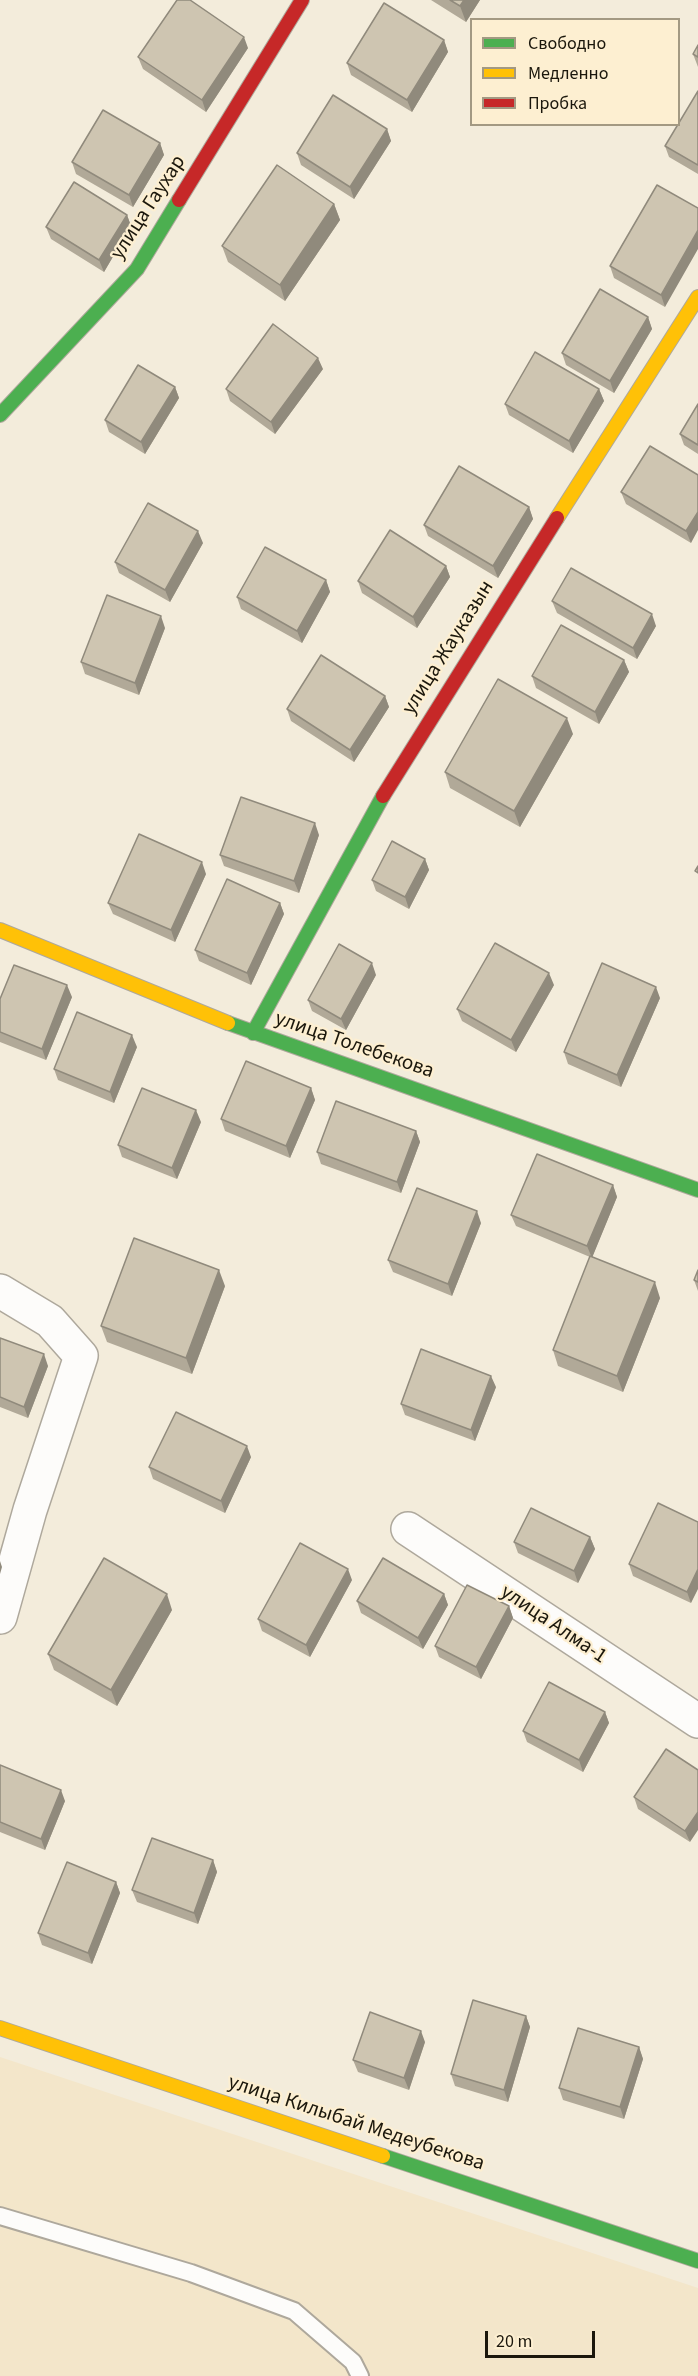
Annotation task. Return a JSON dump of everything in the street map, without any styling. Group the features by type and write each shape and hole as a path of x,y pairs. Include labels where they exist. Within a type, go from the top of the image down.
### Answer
{"street":[{"name":"улица Гаухар","path":"0,415 137,269 302,0"},
{"name":"улица Жауказын","path":"253,1033 396,772 698,297"},
{"name":"улица Толебекова","path":"0,930 253,1033 698,1190"},
{"path":"0,1291 50,1321 81,1356 30,1510 0,1617"},
{"name":"улица Алма-1","path":"408,1529 698,1720"},
{"name":"улица Килыбай Медеубекова","path":"0,2028 698,2261"}],"lane":[{"path":"0,2216 191,2273 294,2312 353,2362 360,2376"}],"shaded area":[{"path":"0,2057 698,2288 698,2376 0,2376"}],"building":[{"path":"177,0 190,0 244,37 202,100 138,57"},
{"path":"450,0 464,0 460,6"},
{"path":"384,3 444,40 407,100 347,63"},
{"path":"698,45 698,57 693,54"},
{"path":"698,91 698,165 665,146 677,126 680,126 680,121"},
{"path":"333,95 387,129 350,187 297,153"},
{"path":"103,110 160,143 129,195 72,162"},
{"path":"277,165 334,204 280,285 222,246"},
{"path":"74,182 127,215 99,260 46,227"},
{"path":"657,185 698,208 698,230 661,295 610,266"},
{"path":"600,289 648,317 610,381 562,353"},
{"path":"273,324 318,358 271,422 226,389"},
{"path":"535,352 599,389 569,441 505,404"},
{"path":"138,365 175,387 141,442 105,420"},
{"path":"698,404 698,445 680,434"},
{"path":"650,446 698,475 698,512 686,531 621,492"},
{"path":"459,466 529,507 493,566 424,525"},
{"path":"148,503 198,531 165,590 115,562"},
{"path":"390,530 446,566 413,617 358,581"},
{"path":"265,547 326,580 297,631 237,597"},
{"path":"571,568 652,614 633,648 552,601"},
{"path":"107,595 161,616 135,683 81,662"},
{"path":"561,625 624,660 595,712 532,676"},
{"path":"321,655 385,696 350,750 287,709"},
{"path":"498,679 567,718 514,811 445,772"},
{"path":"241,797 315,823 294,881 220,855"},
{"path":"139,834 202,862 171,930 108,903"},
{"path":"392,841 425,859 405,897 372,880"},
{"path":"227,879 280,903 247,973 195,950"},
{"path":"495,943 549,973 511,1040 457,1009"},
{"path":"339,944 372,963 341,1019 308,1000"},
{"path":"602,963 656,987 617,1075 564,1052"},
{"path":"14,965 67,985 42,1049 0,1032 0,999"},
{"path":"77,1012 132,1035 110,1092 54,1069"},
{"path":"246,1061 311,1088 286,1146 221,1119"},
{"path":"142,1088 196,1110 172,1168 118,1145"},
{"path":"336,1101 416,1131 397,1182 317,1152"},
{"path":"537,1154 613,1185 587,1246 511,1215"},
{"path":"417,1188 477,1211 448,1284 388,1260"},
{"path":"134,1238 219,1270 186,1358 101,1326"},
{"path":"590,1256 655,1282 617,1376 553,1350"},
{"path":"698,1270 698,1282 694,1280"},
{"path":"0,1338 44,1354 24,1407 0,1397"},
{"path":"421,1349 491,1376 471,1430 401,1404"},
{"path":"176,1412 247,1446 221,1501 149,1467"},
{"path":"658,1503 698,1522 698,1569 687,1592 629,1564"},
{"path":"531,1508 590,1537 574,1571 514,1542"},
{"path":"300,1543 348,1569 306,1645 258,1619"},
{"path":"104,1558 167,1594 111,1690 48,1654"},
{"path":"383,1558 444,1594 418,1638 357,1601"},
{"path":"467,1585 509,1606 476,1667 435,1646"},
{"path":"549,1682 605,1712 579,1760 523,1731"},
{"path":"666,1749 698,1770 698,1812 685,1831 634,1797"},
{"path":"0,1765 61,1790 41,1839 0,1822"},
{"path":"152,1838 213,1860 194,1913 132,1890"},
{"path":"67,1862 116,1882 88,1953 38,1933"},
{"path":"473,2000 526,2016 504,2090 451,2074"},
{"path":"370,2012 421,2031 404,2078 353,2060"},
{"path":"578,2028 639,2047 620,2107 559,2088"}],"traffic: fast":[{"path":"0,415 137,269 179,200"},
{"path":"253,1033 383,796"},
{"path":"228,1023 698,1190"},
{"path":"383,2156 698,2261"}],"traffic: slow":[{"path":"557,518 698,297"},
{"path":"0,930 228,1023"},
{"path":"0,2028 383,2156"}],"traffic: jam":[{"path":"179,200 302,0"},
{"path":"383,796 557,518"}]}
